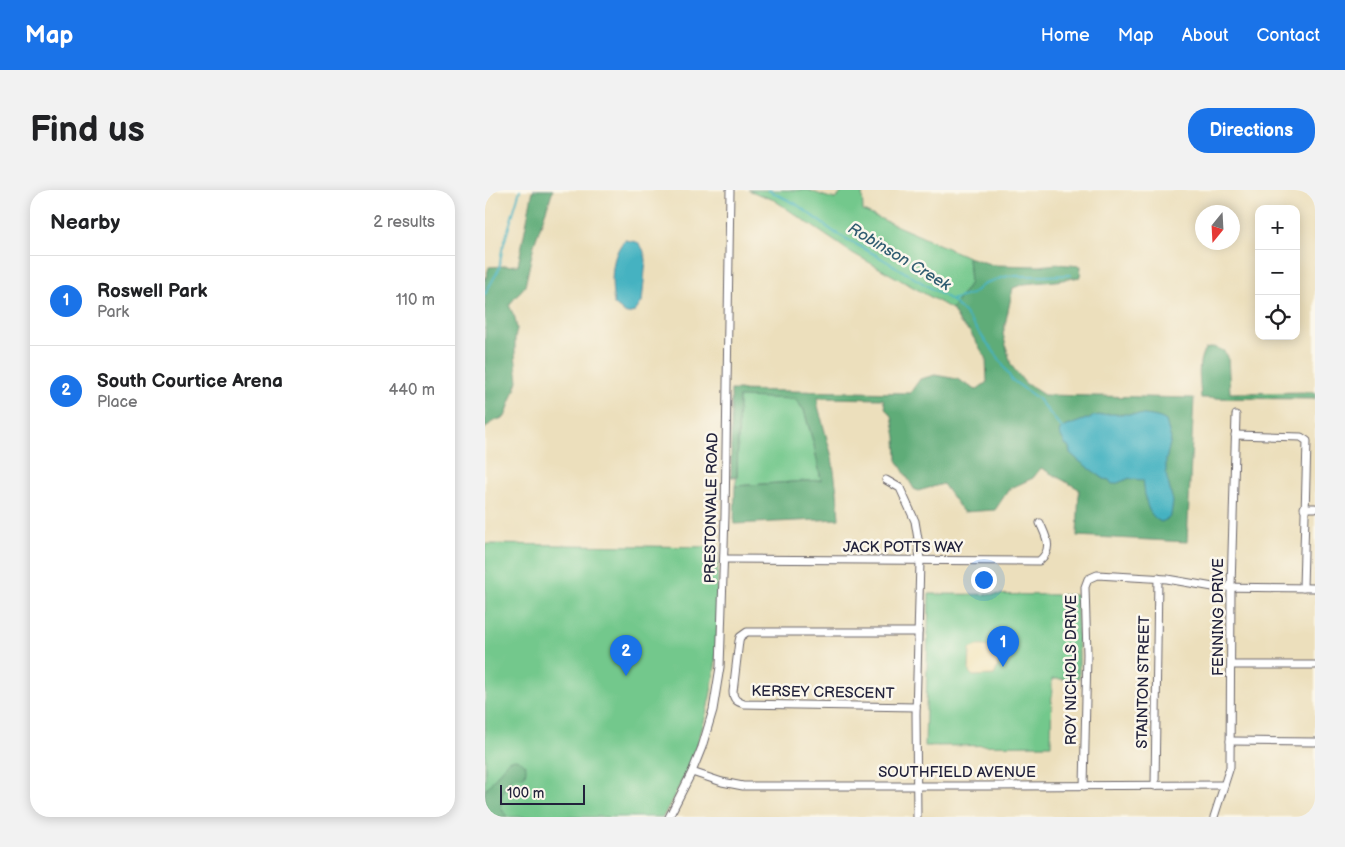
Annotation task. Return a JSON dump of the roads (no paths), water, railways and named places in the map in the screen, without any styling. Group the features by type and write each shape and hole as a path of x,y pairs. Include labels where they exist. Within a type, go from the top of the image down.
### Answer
{"street":[{"name":"PRESTONVALE ROAD","path":"669,817 692,772 707,730 713,710 720,667 724,559 730,190"},
{"name":"FENNING DRIVE","path":"1213,817 1230,767 1231,587 1236,415"},
{"path":"1235,435 1301,437 1307,441 1303,588"},
{"path":"886,480 900,488 915,521 918,539 920,561 916,707 917,817"},
{"path":"1304,508 1315,508"},
{"name":"JACK POTTS WAY","path":"724,559 1039,561 1045,556 1047,548 1047,539 1040,523"},
{"name":"ROY NICHOLS DRIVE","path":"1084,786 1087,654 1085,587 1091,577 1097,575 1158,578 1213,587 1315,588"},
{"name":"STAINTON STREET","path":"1155,786 1158,578"},
{"name":"KERSEY CRESCENT","path":"916,707 745,704 735,700 733,692 739,641 740,637 747,632 918,632"},
{"path":"1231,665 1315,665"},
{"path":"1230,741 1315,742"},
{"name":"SOUTHFIELD AVENUE","path":"692,772 743,786 1224,785"}],"water":[{"path":"625,240 637,242 643,249 646,259 642,302 635,312 626,314 614,304 612,287 614,261 620,246"},
{"path":"1109,414 1147,415 1166,421 1171,439 1166,460 1166,474 1173,502 1171,515 1168,519 1161,522 1151,514 1147,504 1143,480 1130,478 1112,484 1070,453 1069,447 1065,444 1059,432 1062,428 1094,416"}],"waterway":[{"path":"485,294 499,269 502,250 520,190"},
{"name":"Robinson Creek","path":"768,190 796,204 834,232 951,300 964,312 998,357 1012,380 1037,398 1062,428"},
{"path":"951,300 972,294 985,283 1008,276 1070,275"}],"place":[{"name":"Roswell Park","path":"1003,667"},
{"name":"South Courtice Arena","path":"626,676"}]}
